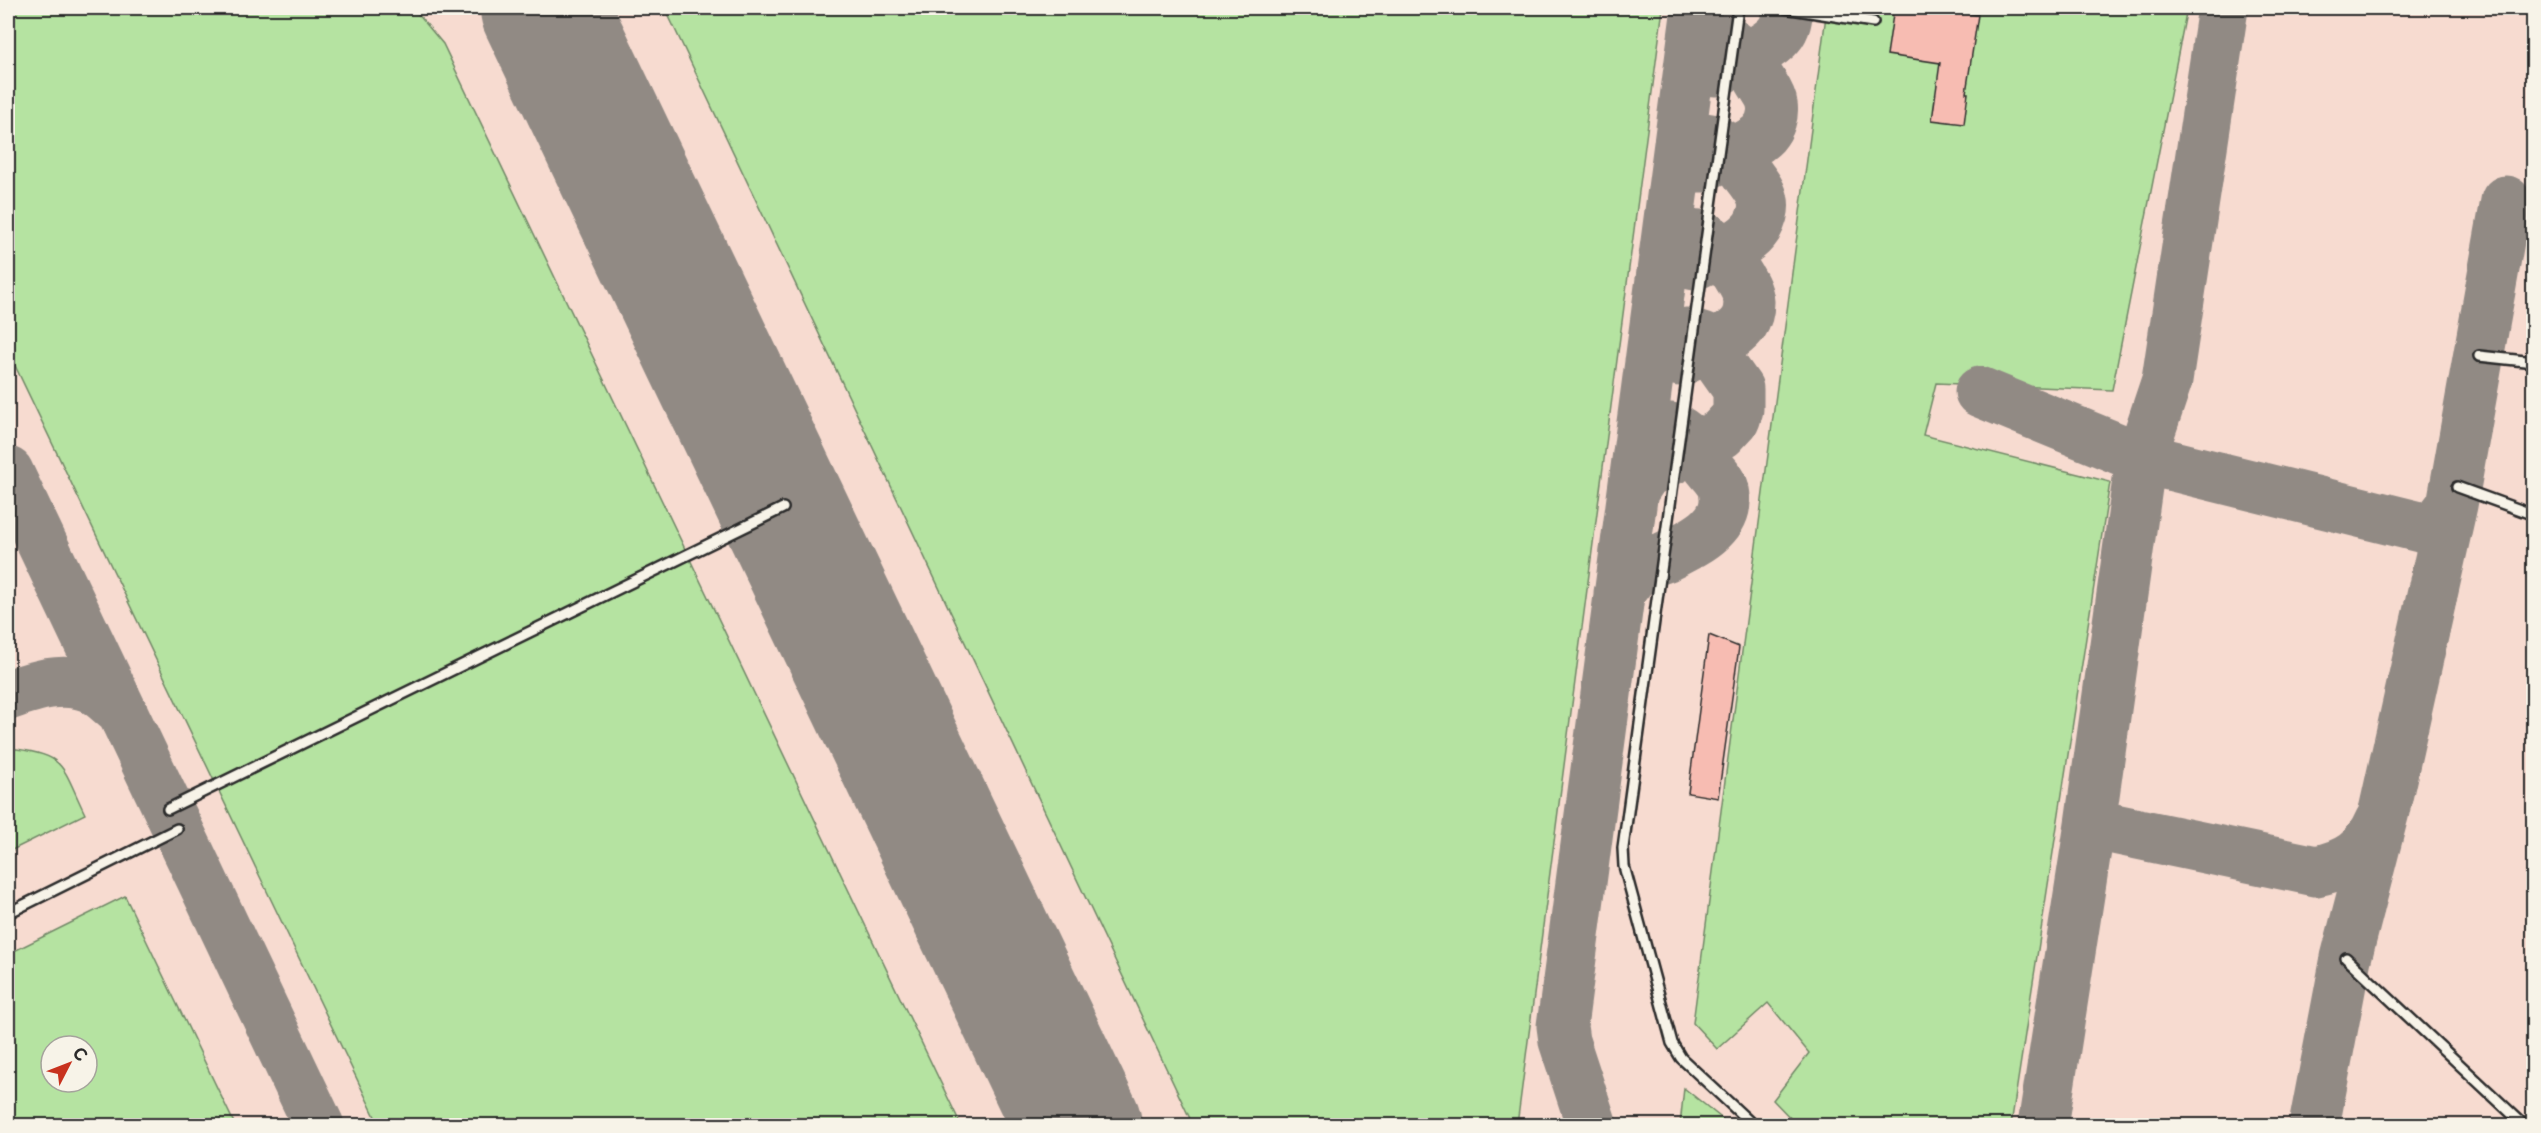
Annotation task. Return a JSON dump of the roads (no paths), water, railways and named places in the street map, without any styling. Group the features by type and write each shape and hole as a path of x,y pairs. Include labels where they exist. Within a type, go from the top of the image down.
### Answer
{"lane":[{"path":"1738,8 1623,848 1624,866 1672,1043 1681,1058 1754,1125"},
{"path":"1785,8 1873,22"},
{"path":"2479,356 2534,362"},
{"path":"2457,487 2534,515"},
{"path":"168,809 783,508"},
{"path":"8,913 177,829"},
{"path":"2346,958 2525,1125"}]}
